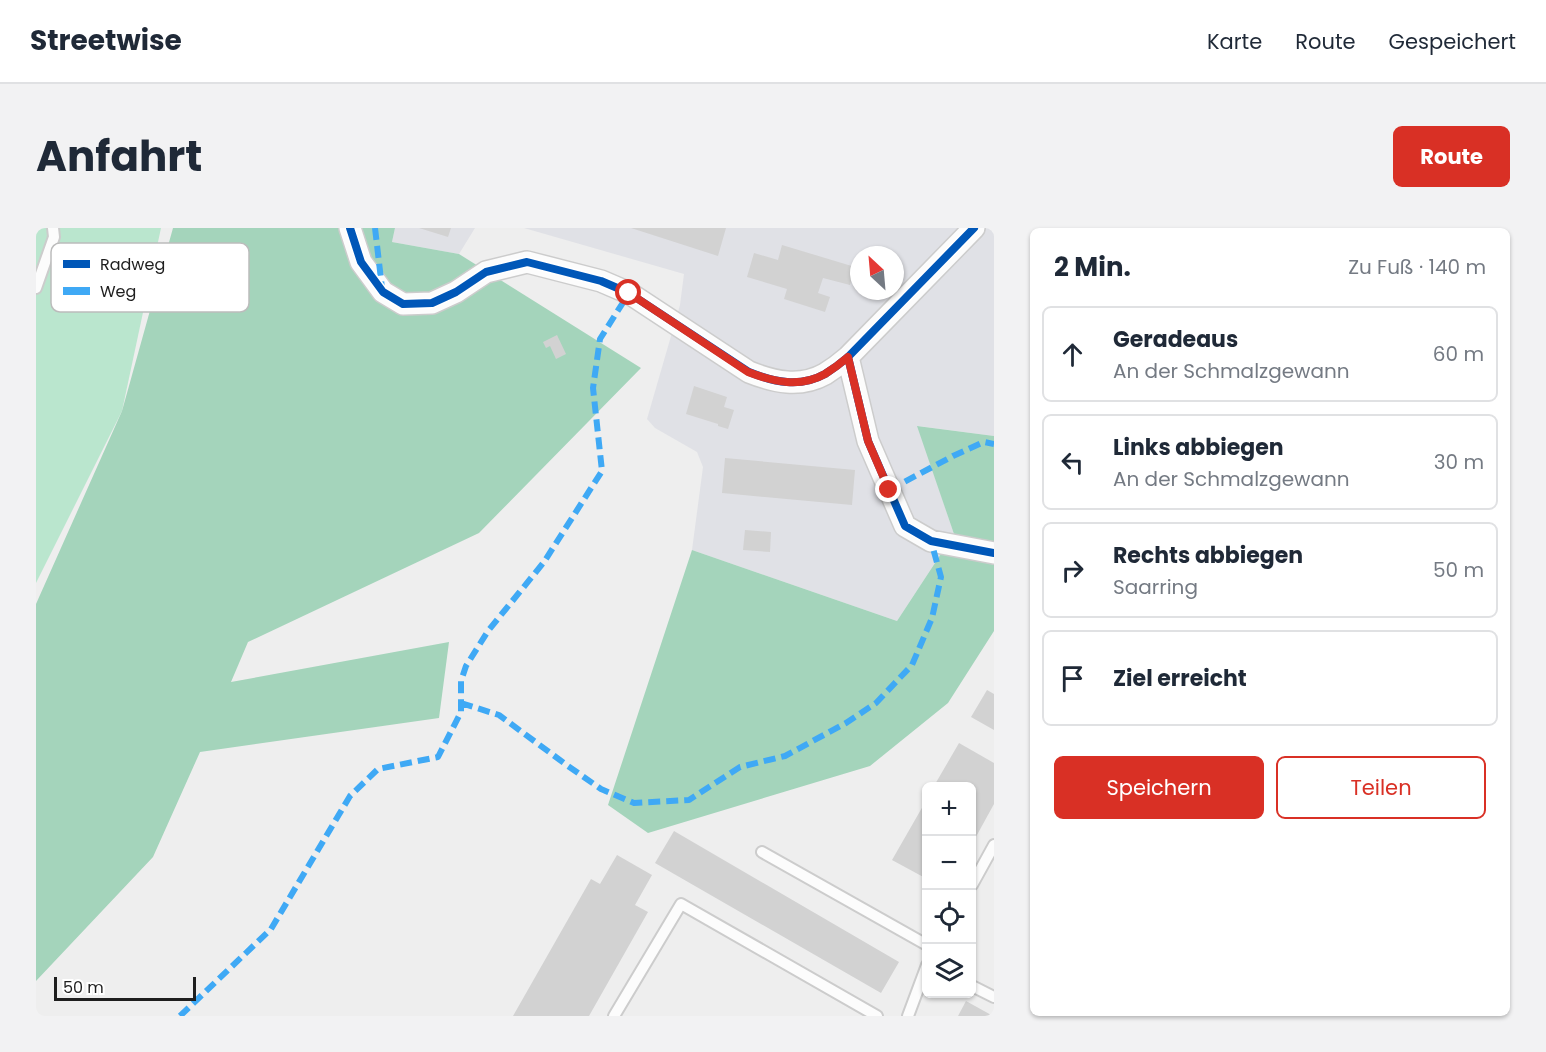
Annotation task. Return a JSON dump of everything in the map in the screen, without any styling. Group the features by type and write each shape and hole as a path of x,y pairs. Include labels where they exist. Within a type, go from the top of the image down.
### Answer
{"street":[{"path":"350,228 361,262 383,292 403,304 432,303 456,292 486,272 528,262 602,281 629,293 748,372 769,380 791,383 825,374 848,357 974,228"},
{"path":"848,357 868,441 905,526 931,541 994,553"}],"lane":[{"path":"52,228 54,237 52,243"},
{"path":"36,288 51,246"},
{"path":"976,878 994,845"},
{"path":"762,852 925,944"},
{"path":"614,1016 681,904 877,1016"},
{"path":"908,1016 922,978"},
{"path":"976,988 994,998"}],"shaded area":[{"path":"395,228 475,228 459,254 392,242"},
{"path":"524,228 994,228 994,436 918,426 954,534 897,621 692,550 703,467 697,452 655,428 647,419 680,305 684,274"}],"green space":[{"path":"36,228 161,228 158,243 51,243 51,312 143,312 122,411 36,583"},
{"path":"173,228 395,228 392,242 459,254 641,368 479,533 248,642 231,682 449,642 439,718 200,752 153,857 36,981 36,604 122,411 150,312 249,312 249,243 169,243"},
{"path":"917,426 994,436 994,631 948,703 870,766 648,833 608,805 692,550 897,621 954,534"}],"building":[{"path":"419,228 451,228 448,237"},
{"path":"631,228 726,228 718,256"},
{"path":"782,245 850,265 850,285 823,278 818,293 830,297 825,312 784,299 787,289 747,277 754,253 778,260"},
{"path":"557,335 566,354 556,359 550,346 546,348 543,342"},
{"path":"694,386 727,397 724,407 734,410 728,429 686,414"},
{"path":"725,458 855,470 852,505 722,493"},
{"path":"745,530 771,532 770,552 743,550"},
{"path":"987,690 994,694 994,730 971,717"},
{"path":"959,743 994,763 994,804 976,837 976,782 936,782"},
{"path":"922,808 922,876 892,860"},
{"path":"674,831 899,962 881,993 655,863"},
{"path":"617,855 652,875 635,905 648,912 589,1016 513,1016 591,879 600,884"},
{"path":"966,1001 993,1016 958,1016"}],"marked path":[{"path":"375,228 382,288"},
{"path":"180,1016 271,929 350,796 378,769 438,757 461,712 461,681 466,666 488,631 544,562 602,471 593,388 600,339 629,293"},
{"path":"889,490 984,442 994,444"},
{"path":"461,703 499,715 601,789 634,803 689,800 740,767 785,756 846,723 876,703 912,665 932,618 941,577 931,541"}],"cycle path":[{"path":"350,228 361,262 383,292 403,304 432,303 456,292 486,272 527,262 601,281 629,293 749,372 787,382 816,378 848,357 974,228"},
{"path":"848,357 868,441 905,526 931,541 994,553"}],"route":[{"path":"629,293 748,372 769,380 791,383 808,380 825,374 848,357 868,441 889,490"}]}
